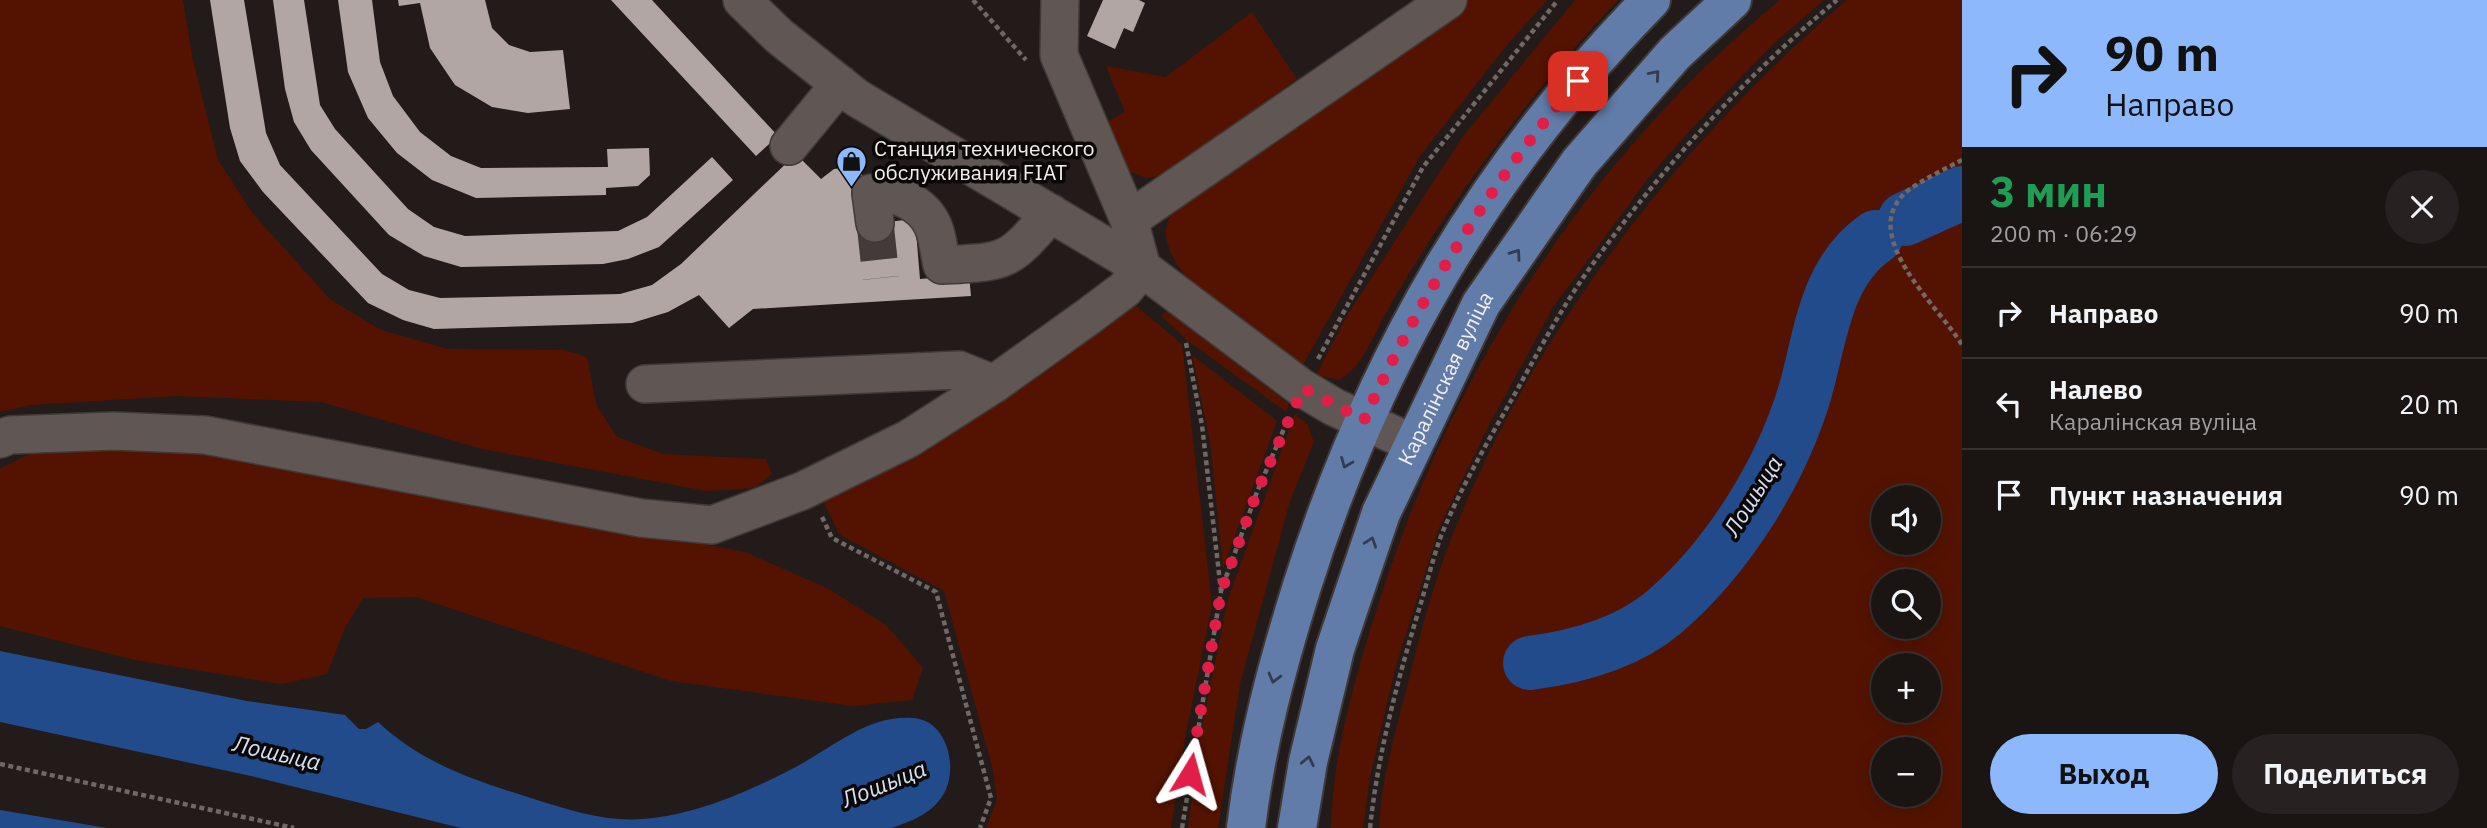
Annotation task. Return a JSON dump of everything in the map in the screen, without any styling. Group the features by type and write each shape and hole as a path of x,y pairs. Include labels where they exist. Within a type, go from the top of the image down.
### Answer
{"main road":[{"path":"1246,828 1262,721 1320,530 1364,420 1405,331 1474,216 1546,118 1651,0"},
{"name":"Каралінская вуліца","path":"1297,828 1308,762 1335,649 1381,513 1482,304 1578,163 1675,53 1732,0"}],"lane":[{"path":"742,0 779,36 857,97 1142,268 1303,388 1414,444"},
{"path":"1060,0 1059,55 1129,220 1142,268"},
{"path":"1129,220 1442,2"},
{"path":"789,146 840,84"},
{"path":"875,223 871,193 897,195 918,207 933,225 942,265 986,263 1017,252 1051,213"},
{"path":"0,439 10,435 114,431 205,435 641,518 712,524 802,491 908,439 994,384 1125,289 1142,268"},
{"path":"645,384 959,370 994,384"}],"path":[{"path":"1182,828 1221,592 1257,492 1303,388 1423,167 1558,0"},
{"path":"1370,828 1387,726 1442,535 1508,405 1587,273 1630,216 1700,132 1787,42 1838,0"},
{"path":"1962,160 1909,190 1895,207 1891,234 1905,271 1951,325 1962,345"},
{"path":"1186,343 1202,425 1221,592"},
{"path":"824,519 832,538 936,592 991,798 980,828"},
{"path":"0,764 294,828"}],"shaded area":[{"path":"0,0 183,0 192,56 218,160 253,214 331,300 381,330 448,349 564,350 587,357 596,404 617,437 663,454 766,459 772,474 754,488 707,491 482,449 321,402 178,396 30,405 0,412"},
{"path":"1465,0 1547,0 1507,45 1420,156 1301,368 1219,309 1182,272 1171,252 1166,233 1173,210 1181,198"},
{"path":"1575,0 1618,0 1555,71 1496,145 1442,222 1356,366 1339,380 1316,375 1348,314 1461,139"},
{"path":"1780,0 1824,0 1773,44 1649,177 1554,306 1488,427 1439,528 1395,669 1370,777 1363,828 1331,828 1339,749 1373,621 1404,531 1440,444 1482,360 1530,280 1584,204 1644,131 1709,63"},
{"path":"1847,0 1962,0 1962,828 1379,828 1390,755 1431,596 1453,533 1496,440 1535,369 1578,300 1625,234 1676,170 1788,53"},
{"path":"1252,12 1297,79 1166,175 1146,178 1126,170 1105,123 1125,112 1106,66 1166,77"},
{"path":"1135,305 1182,344 1212,604 1186,733 1171,828 986,828 997,800 993,770 944,591 839,534 818,489 921,450"},
{"path":"1167,311 1289,404 1286,412 1188,341 1161,316"},
{"path":"1192,355 1277,421 1223,568 1210,441"},
{"path":"1295,414 1307,424 1314,442 1290,501 1240,684 1218,828 1188,828 1200,738 1228,599"},
{"path":"197,447 745,552 829,589 887,626 923,668 912,700 853,706 671,681 416,597 363,598 345,628 327,674 282,684 135,660 0,626 0,469 36,451"}],"water":[{"path":"0,651 247,701 345,715 359,729 366,729 378,722 413,749 471,778 601,817 662,817 718,802 788,771 864,728 896,718 925,721 935,728 948,749 950,775 941,798 931,809 892,828 461,828 251,776 0,722"},
{"path":"0,810 107,828 0,828"}],"building":[{"path":"210,0 244,0 266,133 280,165 382,274 409,290 440,298 620,294 652,285 681,264 796,154 821,179 834,169 861,166 867,224 915,219 920,279 969,275 971,296 753,309 729,328 699,295 668,312 632,323 434,329 403,320 368,303 263,192 240,161 230,128"},
{"path":"273,0 304,0 320,105 335,129 408,209 434,227 465,236 618,231 647,217 712,157 733,180 659,247 628,259 603,264 461,267 424,256 389,235 311,150 294,122 285,89"},
{"path":"338,0 372,0 380,62 393,96 420,132 451,156 481,168 608,167 607,149 649,148 650,175 638,186 606,188 606,195 476,198 432,180 397,153 368,118 348,72"},
{"path":"398,0 485,0 492,28 509,45 530,52 563,50 570,109 528,113 492,107 455,85 430,48 420,3 399,6"},
{"path":"611,0 652,0 778,136 756,156"},
{"path":"1103,0 1139,0 1145,3 1133,32 1124,28 1115,49 1087,36"}],"waterway":[{"name":"Лошыца","path":"1905,219 1962,193"},
{"name":"Лошыца","path":"1530,663 1583,652 1633,633 1663,613 1709,567 1749,512 1782,453 1805,392 1821,328 1835,287 1859,251 1876,237"}],"tunnel":[{"path":"875,223 881,278"}],"place":[{"name":"Станция технического обслуживания FIAT","path":"851,188"}],"route":[{"path":"1190,774 1221,592 1257,492 1303,388 1334,407 1364,420 1405,331 1474,216 1546,118 1578,81"}]}
